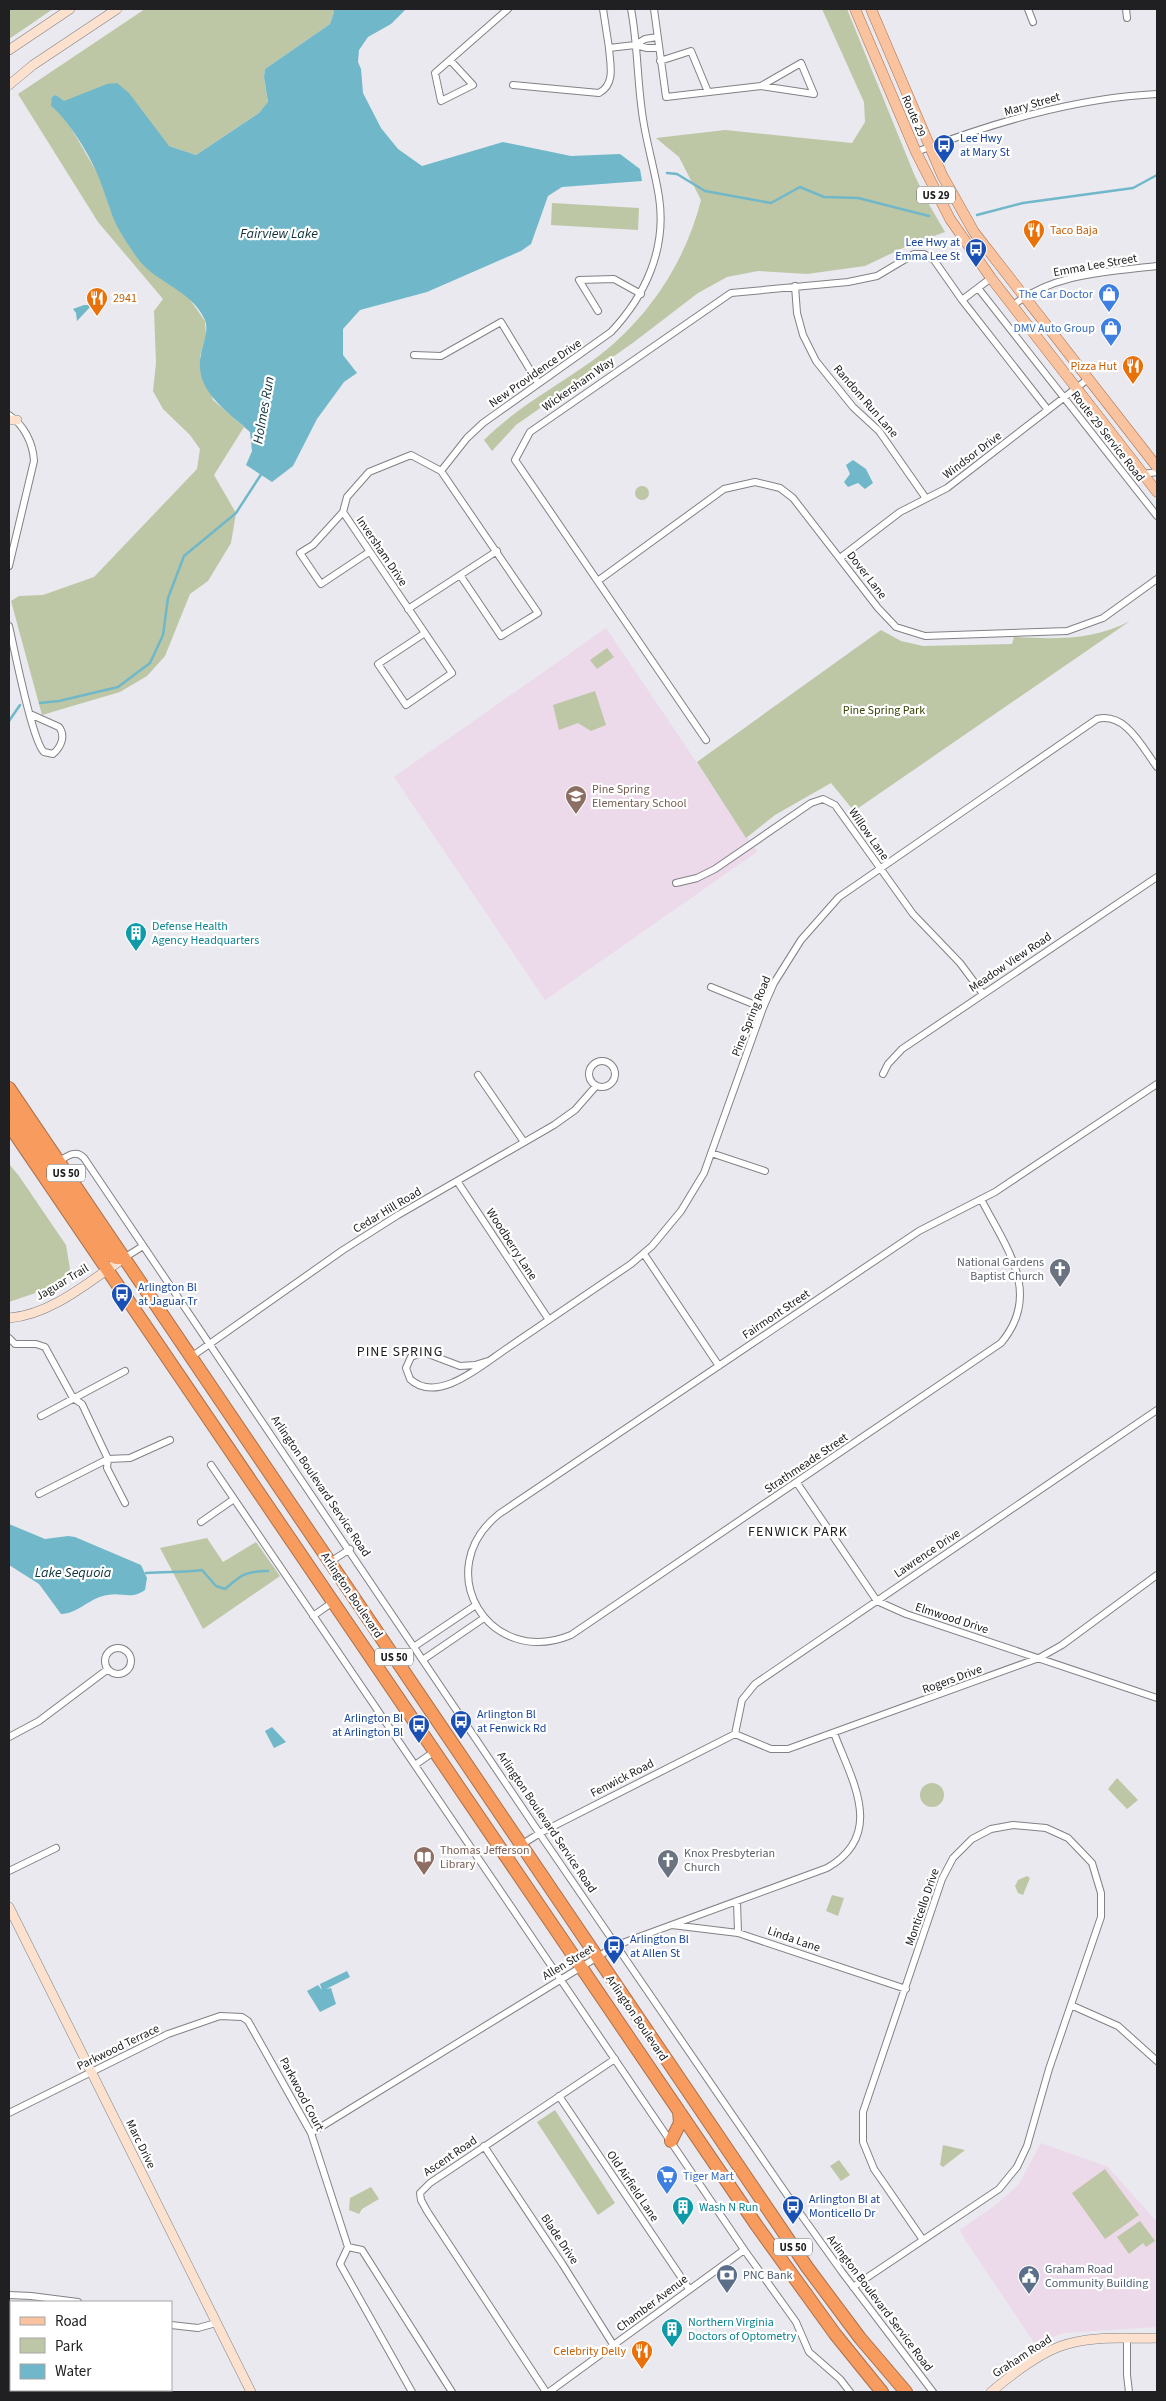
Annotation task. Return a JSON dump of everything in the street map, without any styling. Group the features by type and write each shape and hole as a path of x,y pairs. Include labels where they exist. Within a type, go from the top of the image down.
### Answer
{"highway":[{"name":"Arlington Boulevard","path":"9,1088 807,2267 860,2338 906,2392"},
{"path":"9,1106 110,1255 116,1258 124,1258"},
{"name":"Arlington Boulevard","path":"9,1125 797,2283 882,2392"},
{"path":"9,1134 43,1175"},
{"path":"671,2141 680,2123 679,2111"},
{"path":"671,2141 684,2138 700,2142"}],"main road":[{"name":"Route 29","path":"855,9 916,152 950,219 1012,306 1157,492"},
{"name":"Route 29","path":"871,9 929,147 954,198 974,232 1157,467"}],"street":[{"path":"9,50 70,9"},
{"path":"9,85 33,65 117,9"},
{"path":"450,60 473,85 441,102 435,73 508,9"},
{"path":"513,85 599,93 606,89 610,83 609,48 603,9"},
{"name":"New Providence Drive","path":"441,471 458,448 478,428 610,332 623,320 641,294 657,252 661,219 656,178 643,119 631,9"},
{"path":"654,9 666,97 761,86 814,94 801,63 761,86"},
{"path":"1028,9 1033,22"},
{"path":"1126,9 1127,18"},
{"path":"636,45 645,39 657,37"},
{"path":"609,48 636,45 658,48"},
{"path":"660,60 691,51 708,92"},
{"name":"Mary Street","path":"916,152 1071,104 1122,96 1157,94"},
{"name":"Wickersham Way","path":"706,740 599,580 515,460 530,432 731,294 848,282 878,276 914,254 924,254 934,260 962,300 1048,410"},
{"name":"Emma Lee Street","path":"1012,306 1024,297 1060,280 1157,266"},
{"path":"962,300 991,278"},
{"path":"598,311 579,280 614,279 641,294"},
{"name":"Random Run Lane","path":"795,286 798,314 803,335 816,361 853,407 879,431 926,497"},
{"name":"Route 29 Service Road","path":"978,288 1157,516"},
{"path":"414,356 441,356 501,322 538,383"},
{"name":"Windsor Drive","path":"840,558 900,512 926,497 947,488 1088,378"},
{"path":"9,415 33,450 34,462 9,566"},
{"name":"Inversham Drive","path":"425,633 378,664 406,705 452,673 425,633 369,552 343,512 347,498 369,472 411,455 441,471"},
{"path":"441,471 538,613 501,636 460,575"},
{"path":"1144,474 1157,472"},
{"name":"Dover Lane","path":"599,580 724,489 755,482 780,488 793,498 878,608 896,627 925,636 1067,631 1103,618 1157,579"},
{"path":"343,512 313,545 300,553 321,584 369,552"},
{"path":"408,609 497,551"},
{"path":"9,626 30,714 40,749 48,754 53,754 61,744 62,731 52,723 30,714"},
{"name":"Pine Spring Road","path":"488,1361 475,1365 460,1366 422,1352 411,1357 406,1368 412,1382 424,1388 433,1389 451,1384 488,1361 549,1320 644,1254 681,1211 704,1172 763,1008 787,961 816,921 839,897 1097,719 1111,718 1124,724 1157,767"},
{"name":"Willow Lane","path":"676,882 697,878 715,869 811,803 823,799 835,805 914,914 960,964 983,994"},
{"name":"Meadow View Road","path":"883,1074 888,1064 902,1049 1157,877"},
{"path":"712,987 763,1008"},
{"path":"598,1062 608,1062 615,1070 614,1081 606,1087 596,1086 589,1077 591,1067 598,1062"},
{"path":"478,1075 524,1142"},
{"name":"Fairmont Street","path":"484,1618 476,1605 468,1582 470,1556 478,1536 489,1522 919,1231 982,1199 1032,1169 1157,1084"},
{"name":"Cedar Hill Road","path":"191,1357 343,1250 575,1110 596,1086"},
{"path":"712,1152 765,1171"},
{"name":"Arlington Boulevard Service Road","path":"58,1162 72,1154 81,1155 792,2202 853,2287 934,2392"},
{"name":"Woodberry Lane","path":"457,1181 549,1320"},
{"name":"Strathmeade Street","path":"484,1618 498,1631 522,1641 548,1642 572,1635 992,1351 1009,1334 1019,1312 1021,1300 1019,1276 982,1199"},
{"path":"124,1258 143,1246"},
{"path":"644,1254 719,1366"},
{"name":"Jaguar Trail","path":"9,1318 45,1308 124,1258"},
{"path":"9,1338 16,1344 36,1344 45,1347 73,1398 82,1404 108,1459 107,1468 125,1503"},
{"path":"41,1416 125,1371"},
{"name":"Lawrence Drive","path":"735,1734 742,1700 750,1688 1157,1410"},
{"path":"39,1494 108,1459 130,1458 170,1440"},
{"path":"211,1465 744,2250 796,2322 810,2352 840,2379 850,2392"},
{"path":"797,1482 877,1601"},
{"path":"201,1522 234,1499"},
{"path":"330,1562 350,1549"},
{"name":"Rogers Drive","path":"735,1734 762,1746 780,1750 788,1749 1039,1658 1062,1645 1157,1575"},
{"name":"Elmwood Drive","path":"877,1601 906,1614 1157,1698"},
{"path":"314,1616 333,1602"},
{"path":"415,1646 476,1605"},
{"path":"424,1659 484,1618"},
{"path":"123,1649 130,1655 131,1664 127,1671 116,1674 108,1669 105,1658 110,1650 123,1649"},
{"path":"9,1737 39,1721 108,1669"},
{"name":"Allen Street","path":"311,2133 617,1945 828,1868 838,1862 851,1849 860,1828 861,1807 834,1733"},
{"name":"Fenwick Road","path":"521,1845 540,1833 735,1734"},
{"path":"415,1765 435,1751"},
{"name":"Monticello Drive","path":"853,2287 923,2240 998,2189 1017,2167 1026,2146 1049,2069 1073,2006 1101,1917 1101,1893 1092,1863 1068,1838 1046,1828 1013,1825 991,1829 972,1839 953,1858 942,1879 863,2112 862,2142 874,2169 923,2240"},
{"path":"9,1871 56,1848"},
{"path":"737,1901 738,1933"},
{"name":"Marc Drive","path":"9,1907 251,2392"},
{"name":"Linda Lane","path":"671,1925 738,1933 906,1989"},
{"path":"1073,2006 1118,2026 1157,2061"},
{"name":"Parkwood Terrace","path":"9,2113 168,2034 220,2016 242,2017"},
{"name":"Parkwood Court","path":"242,2017 248,2021 254,2030 311,2133 348,2247"},
{"name":"Ascent Road","path":"548,2392 421,2200 420,2193 424,2187 615,2059"},
{"name":"Old Airfield Lane","path":"559,2096 690,2289"},
{"name":"Blade Drive","path":"484,2146 614,2346"},
{"path":"412,2392 340,2264 348,2247 362,2250 452,2392"},
{"name":"Chamber Avenue","path":"548,2392 744,2250"},
{"path":"9,2295 70,2301"},
{"path":"172,2325 198,2328 216,2323"},
{"name":"Graham Road","path":"991,2392 1030,2363 1062,2346 1093,2340 1157,2338"},
{"path":"1127,2339 1127,2375 1130,2392"}],"shaded area":[{"name":"Pine Spring Elementary School","path":"606,628 757,852 545,1000 394,777"},
{"path":"1041,2143 1108,2167 1157,2222 1157,2327 1063,2333 1035,2344 966,2241 960,2230 997,2204 1019,2184"}],"green space":[{"path":"9,9 53,9 9,39"},
{"path":"145,9 332,9 334,12 330,24 265,69 264,77 268,103 259,113 196,155 169,146 159,135 84,95 64,102 56,95 51,106 64,116 99,176 110,209 140,261 161,279 186,294 205,321 206,335 200,356 213,400 244,427 214,475 236,513 231,543 208,581 190,594 165,656 147,676 120,692 42,715 11,601 19,596 43,595 94,577 197,469 200,449 190,435 163,409 153,391 156,363 154,311 163,299 98,222 18,94"},
{"path":"822,9 847,9 914,174 945,232 907,246 865,266 807,274 758,271 727,277 698,293 634,342 516,425 492,451 484,440 496,428 612,346 646,310 674,269 694,224 701,200 679,157 656,138 725,130 852,143 865,122 864,102"},
{"path":"552,203 639,208 638,230 551,225"},
{"path":"642,486 647,488 649,493 647,498 642,500 637,498 635,493 637,488"},
{"name":"Pine Spring Park","path":"1130,621 854,811 831,783 775,815 746,838 697,762 881,630 901,641 923,646 1012,644 1014,637 1073,637 1102,632"},
{"path":"607,648 614,657 597,669 590,660"},
{"path":"595,691 606,725 591,731 578,723 559,730 553,705"},
{"path":"9,1164 66,1245 71,1275 50,1288 9,1302"},
{"path":"207,1538 223,1562 256,1542 280,1576 203,1629 160,1548"},
{"path":"1117,1778 1138,1800 1127,1809 1108,1789"},
{"path":"932,1783 937,1784 943,1790 943,1800 937,1806 932,1807 927,1806 921,1800 920,1795 921,1790 927,1784"},
{"path":"1027,1876 1030,1878 1023,1895 1018,1893 1015,1886 1018,1880"},
{"path":"832,1895 844,1898 838,1916 826,1911"},
{"path":"555,2110 615,2203 598,2215 537,2122"},
{"path":"943,2145 965,2150 943,2167 940,2165"},
{"path":"839,2160 850,2175 841,2181 830,2166"},
{"path":"1105,2169 1139,2215 1105,2239 1072,2193"},
{"path":"371,2187 379,2199 362,2209 359,2214 349,2210 350,2198"},
{"path":"1140,2221 1155,2241 1146,2247 1143,2243 1129,2254 1117,2237"}],"water":[{"name":"Fairview Lake","path":"332,9 406,9 391,24 368,37 359,50 358,62 361,69 363,93 381,128 398,149 422,166 503,142 571,156 620,154 640,169 642,181 562,187 548,196 531,244 521,251 427,292 360,310 343,329 343,355 357,373 344,382 317,419 293,466 272,482 246,465 252,451 250,432 214,399 202,378 200,367 206,333 205,320 191,301 146,268 132,251 111,213 91,160 72,129 51,106 52,97 56,95 64,101 107,84 117,83 129,93 169,146 196,155 259,113 268,102 264,77 265,69 330,24 334,12"},
{"path":"84,305 92,305 77,321 76,313 73,309"},
{"path":"853,460 866,469 873,483 865,489 858,483 848,487 844,482 850,474 846,465"},
{"name":"Lake Sequoia","path":"9,1524 45,1539 75,1537 141,1565 147,1578 145,1590 135,1595 113,1594 102,1596 73,1611 61,1614 39,1584 9,1565"},
{"path":"272,1727 286,1742 274,1748 265,1731"},
{"path":"347,1971 350,1977 326,1989 331,1988 336,2004 320,2012 307,1991 318,1985 322,1990 320,1984"}],"waterway":[{"path":"667,173 677,174 705,191 771,203 800,187 824,197 858,198 929,216"},
{"path":"977,215 1023,203 1133,188 1157,175"},
{"name":"Holmes Run","path":"40,703 59,701 118,687 150,663 163,635 168,598 184,556 236,513 262,473"},
{"name":"Holmes Run","path":"9,721 20,705"},
{"path":"146,1573 202,1570 216,1586 225,1589 244,1575 268,1571"}],"place":[{"name":"Lee Hwy at Mary St","path":"944,164"},
{"name":"Taco Baja","path":"1034,249"},
{"name":"Lee Hwy at Emma Lee St","path":"976,268"},
{"name":"The Car Doctor","path":"1109,313"},
{"name":"2941","path":"97,317"},
{"name":"DMV Auto Group","path":"1111,347"},
{"name":"Pizza Hut","path":"1133,385"},
{"name":"Pine Spring Elementary School","path":"576,815"},
{"name":"Defense Health Agency Headquarters","path":"136,952"},
{"name":"National Gardens Baptist Church","path":"1060,1288"},
{"name":"Arlington Bl at Jaguar Tr","path":"122,1313"},
{"name":"Arlington Bl at Fenwick Rd","path":"461,1740"},
{"name":"Arlington Bl at Arlington Bl","path":"419,1744"},
{"name":"Thomas Jefferson Library","path":"424,1876"},
{"name":"Knox Presbyterian Church","path":"668,1879"},
{"name":"Arlington Bl at Allen St","path":"614,1965"},
{"name":"Tiger Mart","path":"667,2195"},
{"name":"Arlington Bl at Monticello Dr","path":"793,2225"},
{"name":"Wash N Run","path":"683,2226"},
{"name":"PNC Bank","path":"727,2294"},
{"name":"Graham Road Community Building","path":"1029,2295"},
{"name":"Northern Virginia Doctors of Optometry","path":"672,2348"},
{"name":"Celebrity Delly","path":"642,2370"}],"district":[{"name":"PINE SPRING","path":"400,1351"},
{"name":"FENWICK PARK","path":"798,1531"}]}
